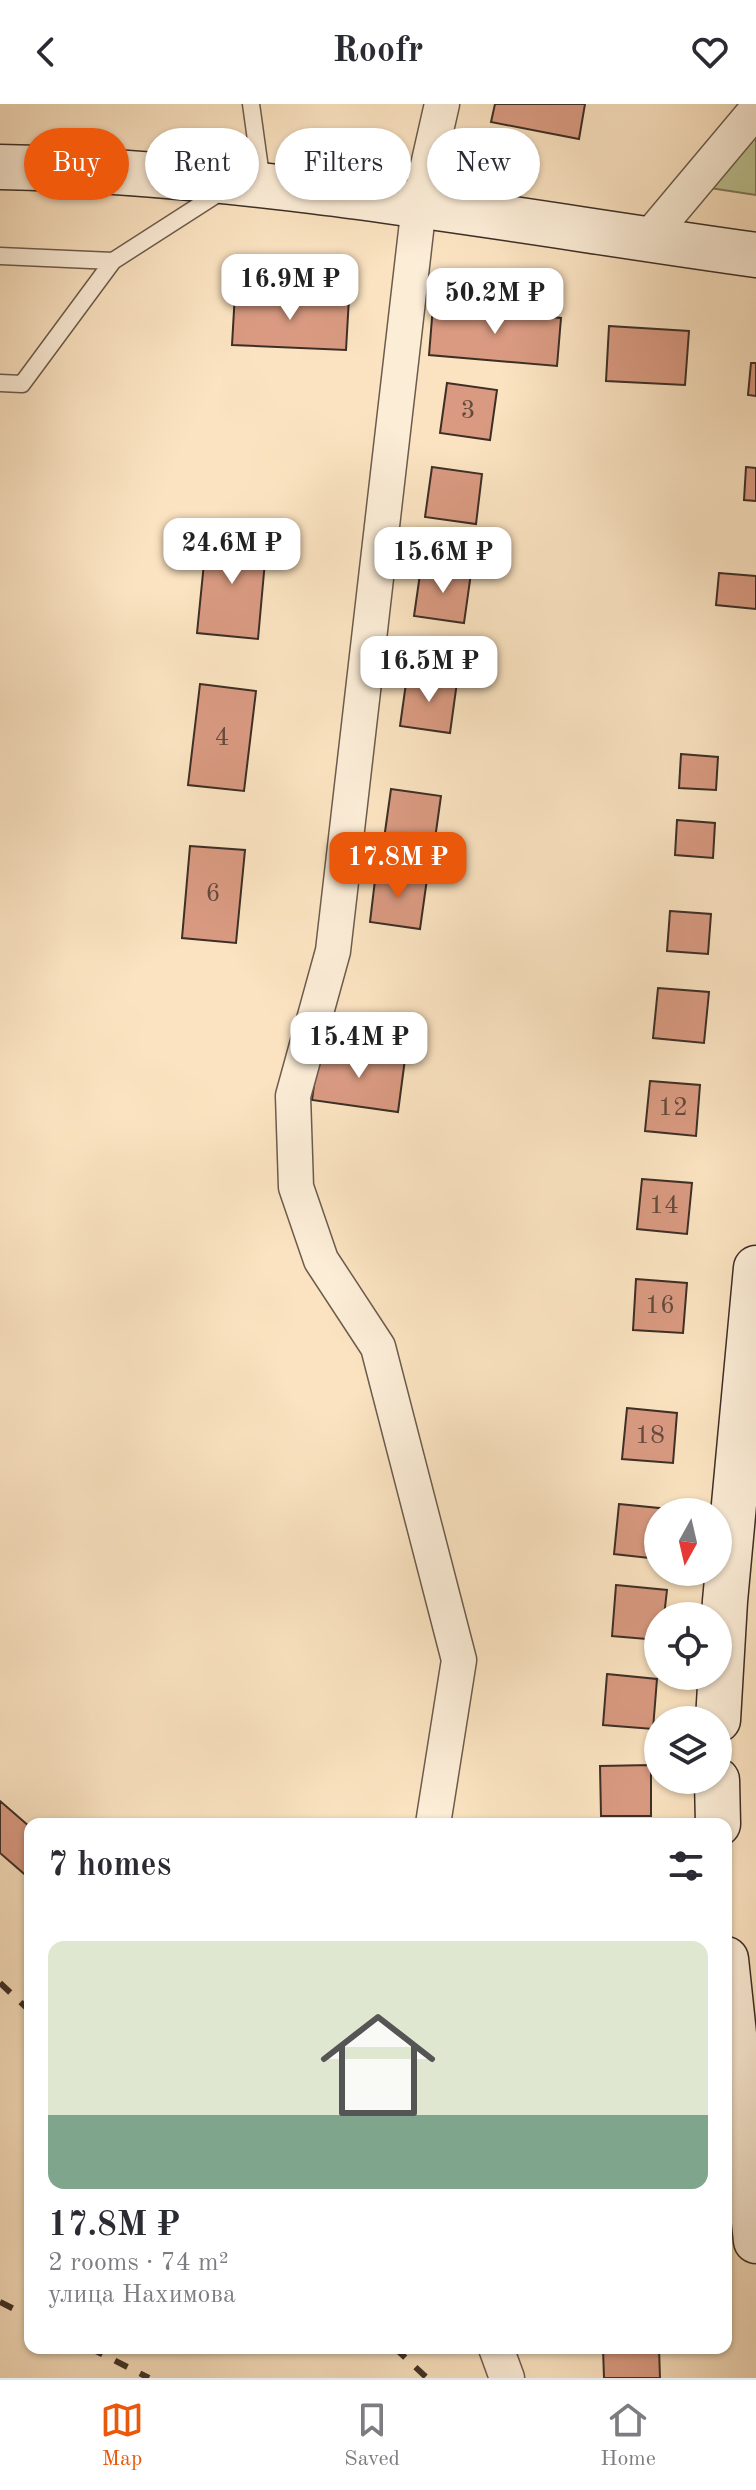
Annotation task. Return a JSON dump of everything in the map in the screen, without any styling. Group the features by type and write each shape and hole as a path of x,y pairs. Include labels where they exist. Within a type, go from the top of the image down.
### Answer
{"main road":[{"path":"0,167 68,168 145,174"},
{"path":"259,184 756,255"},
{"path":"719,1706 725,1601 756,1268"},
{"path":"717,1794 718,1818"},
{"path":"732,2015 756,2241"}],"street":[{"path":"434,1818 459,1660 378,1347 321,1260 296,1187 293,1096 333,951 419,205 442,104"},
{"path":"647,240 756,110"},
{"path":"498,2354 507,2378"}],"lane":[{"path":"251,104 251,128"},
{"path":"0,383 22,384 113,261 220,200"},
{"path":"0,256 113,261"}],"green space":[{"path":"756,132 756,195 710,188"}],"building":[{"path":"495,104 585,104 579,139 540,131 540,128 491,122"},
{"path":"235,293 349,298 346,350 232,345"},
{"path":"433,306 561,318 557,366 429,355"},
{"path":"609,326 689,331 685,385 606,381"},
{"path":"751,363 756,363 756,396 748,395"},
{"path":"447,383 497,390 490,440 440,433"},
{"path":"432,467 482,474 476,524 425,517"},
{"path":"746,467 756,468 756,501 744,500"},
{"path":"207,533 267,539 258,639 197,633"},
{"path":"421,567 471,573 464,623 414,616"},
{"path":"719,573 756,576 756,609 716,605"},
{"path":"407,676 457,682 450,733 400,726"},
{"path":"200,684 256,691 244,791 188,785"},
{"path":"681,754 718,757 716,790 679,788"},
{"path":"391,789 441,796 434,846 384,839"},
{"path":"677,820 715,823 713,858 675,855"},
{"path":"190,846 245,850 236,943 182,938"},
{"path":"376,872 427,879 420,929 370,922"},
{"path":"670,911 711,914 708,954 667,951"},
{"path":"658,988 709,992 704,1043 653,1038"},
{"path":"319,1048 405,1059 398,1112 312,1100"},
{"path":"650,1081 700,1085 696,1136 645,1131"},
{"path":"642,1179 692,1183 687,1234 637,1229"},
{"path":"636,1279 687,1283 683,1333 633,1330"},
{"path":"627,1408 677,1413 673,1463 622,1459"},
{"path":"619,1504 644,1506 644,1557 614,1554"},
{"path":"616,1585 667,1590 666,1602 644,1602 644,1639 612,1636"},
{"path":"607,1674 644,1678 644,1690 656,1690 655,1706 644,1706 644,1728 603,1725"},
{"path":"644,1765 644,1794 651,1794 651,1816 601,1816 600,1766"},
{"path":"0,1801 24,1822 24,1874 0,1853"},
{"path":"603,2354 659,2354 660,2378 604,2378"}],"railway":[{"path":"0,1983 24,2005"},
{"path":"0,2302 24,2314"},
{"path":"102,2354 149,2378"},
{"path":"401,2354 427,2378"}]}
